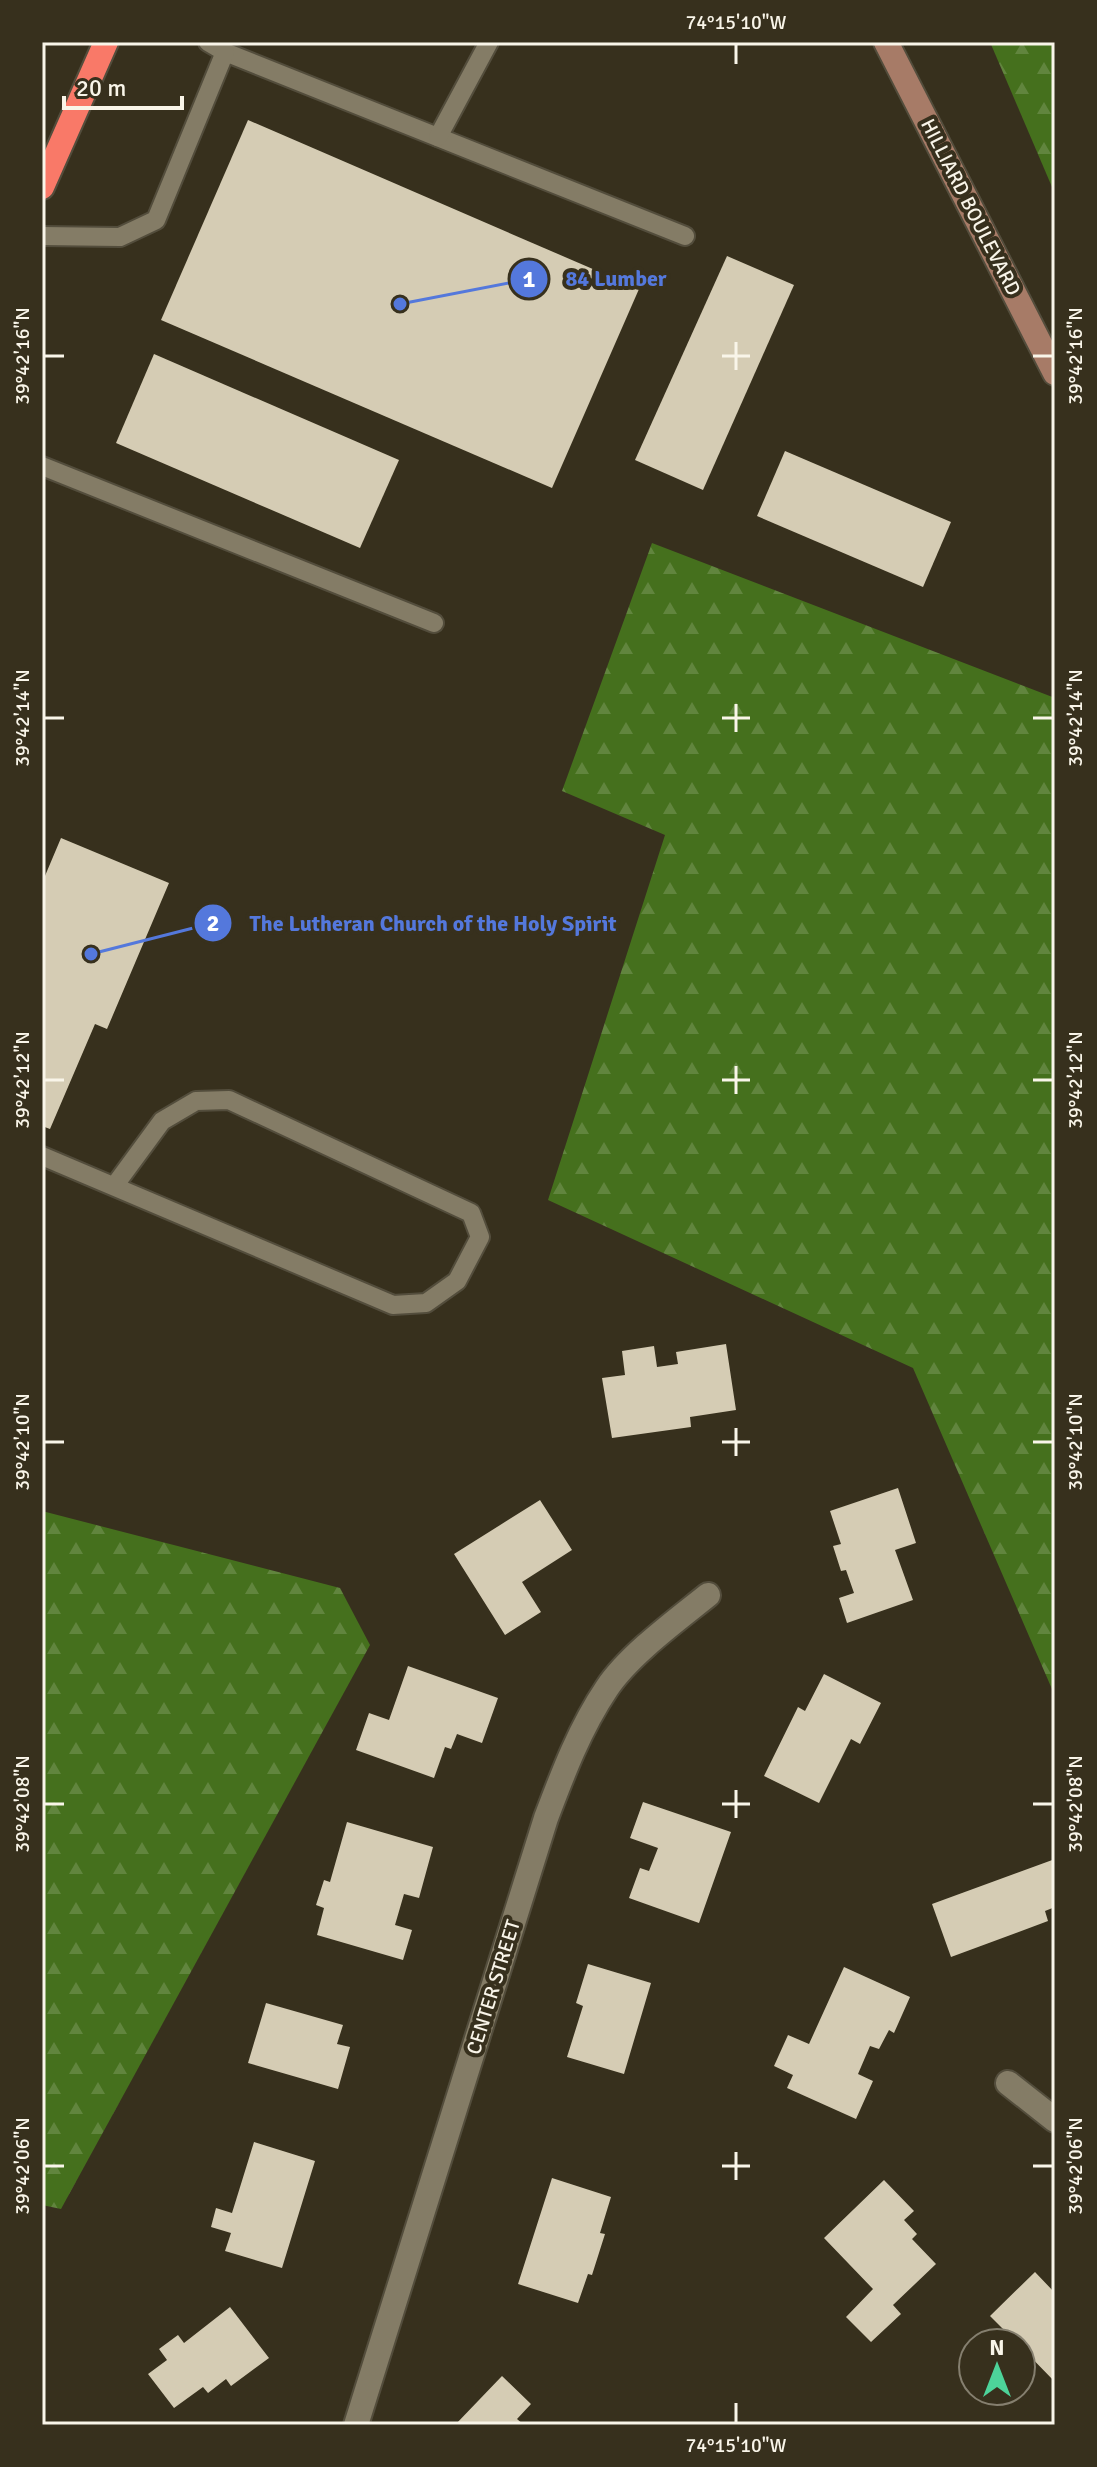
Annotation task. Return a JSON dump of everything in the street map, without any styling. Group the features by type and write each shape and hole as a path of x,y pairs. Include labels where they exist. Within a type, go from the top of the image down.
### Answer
{"highway":[{"path":"42,187 106,42"}],"street":[{"name":"HILLIARD BOULEVARD","path":"886,42 1055,373"},
{"name":"CENTER STREET","path":"356,2425 546,1818 570,1754 608,1686 658,1634 708,1595"},
{"path":"1008,2083 1055,2120"}],"lane":[{"path":"438,137 489,42"},
{"path":"42,236 120,237 156,220 217,47 685,236"},
{"path":"42,466 434,623"},
{"path":"42,1156 393,1305 426,1303 457,1281 480,1237 471,1213 229,1100 196,1101 162,1121 115,1185"}],"green space":[{"path":"990,42 1055,42 1055,194"},
{"path":"652,543 1055,698 1055,1696 913,1368 548,1200 665,835 562,791"},
{"path":"42,1511 340,1588 370,1645 61,2209 42,2205"}],"building":[{"path":"248,120 639,289 552,488 161,320"},
{"path":"727,256 794,285 703,490 635,460"},
{"path":"154,354 399,460 360,548 116,443"},
{"path":"785,451 951,522 923,587 757,516"},
{"path":"61,838 169,883 107,1029 95,1024 50,1129 42,1126 42,883"},
{"path":"726,1344 736,1410 690,1417 691,1427 612,1438 602,1378 625,1375 622,1351 654,1346 657,1367 678,1364 676,1352"},
{"path":"898,1488 916,1543 895,1550 913,1600 847,1623 839,1598 854,1593 846,1570 841,1571 833,1546 841,1544 830,1511"},
{"path":"540,1500 572,1550 522,1582 541,1612 505,1635 454,1554"},
{"path":"408,1666 498,1698 482,1743 457,1734 451,1749 445,1747 434,1778 356,1750 369,1713 389,1720"},
{"path":"824,1674 881,1703 860,1744 851,1739 819,1803 764,1776 798,1707 805,1711"},
{"path":"643,1802 731,1832 699,1923 629,1898 640,1868 649,1871 658,1848 630,1838"},
{"path":"347,1822 433,1847 419,1898 404,1894 395,1925 412,1930 403,1960 317,1935 324,1908 316,1905 324,1880 330,1882"},
{"path":"1055,1859 1055,1907 1045,1911 1048,1921 951,1957 932,1904"},
{"path":"588,1964 651,1983 624,2074 567,2057 583,2006 576,2003"},
{"path":"844,1967 910,1997 894,2033 889,2030 879,2049 870,2046 858,2074 873,2081 856,2119 787,2088 793,2075 774,2066 788,2035 809,2044"},
{"path":"266,2003 343,2025 337,2044 350,2047 338,2089 248,2063"},
{"path":"254,2142 315,2161 282,2268 225,2251 231,2233 211,2227 216,2208 232,2213"},
{"path":"552,2178 611,2197 600,2233 605,2234 592,2275 588,2274 578,2303 518,2284"},
{"path":"884,2180 914,2211 904,2220 917,2234 912,2239 936,2264 893,2305 901,2314 871,2342 846,2317 873,2289 824,2238"},
{"path":"1035,2272 1055,2293 1055,2382 1037,2363 1037,2327 1001,2327 990,2316"},
{"path":"230,2307 269,2358 231,2386 226,2379 208,2393 203,2387 174,2408 148,2374 167,2360 159,2349 178,2335 184,2343"},
{"path":"502,2376 531,2404 517,2419 524,2425 455,2425"}],"place":[{"name":"84 Lumber","path":"400,304"},
{"name":"The Lutheran Church of the Holy Spirit","path":"91,954"}]}
